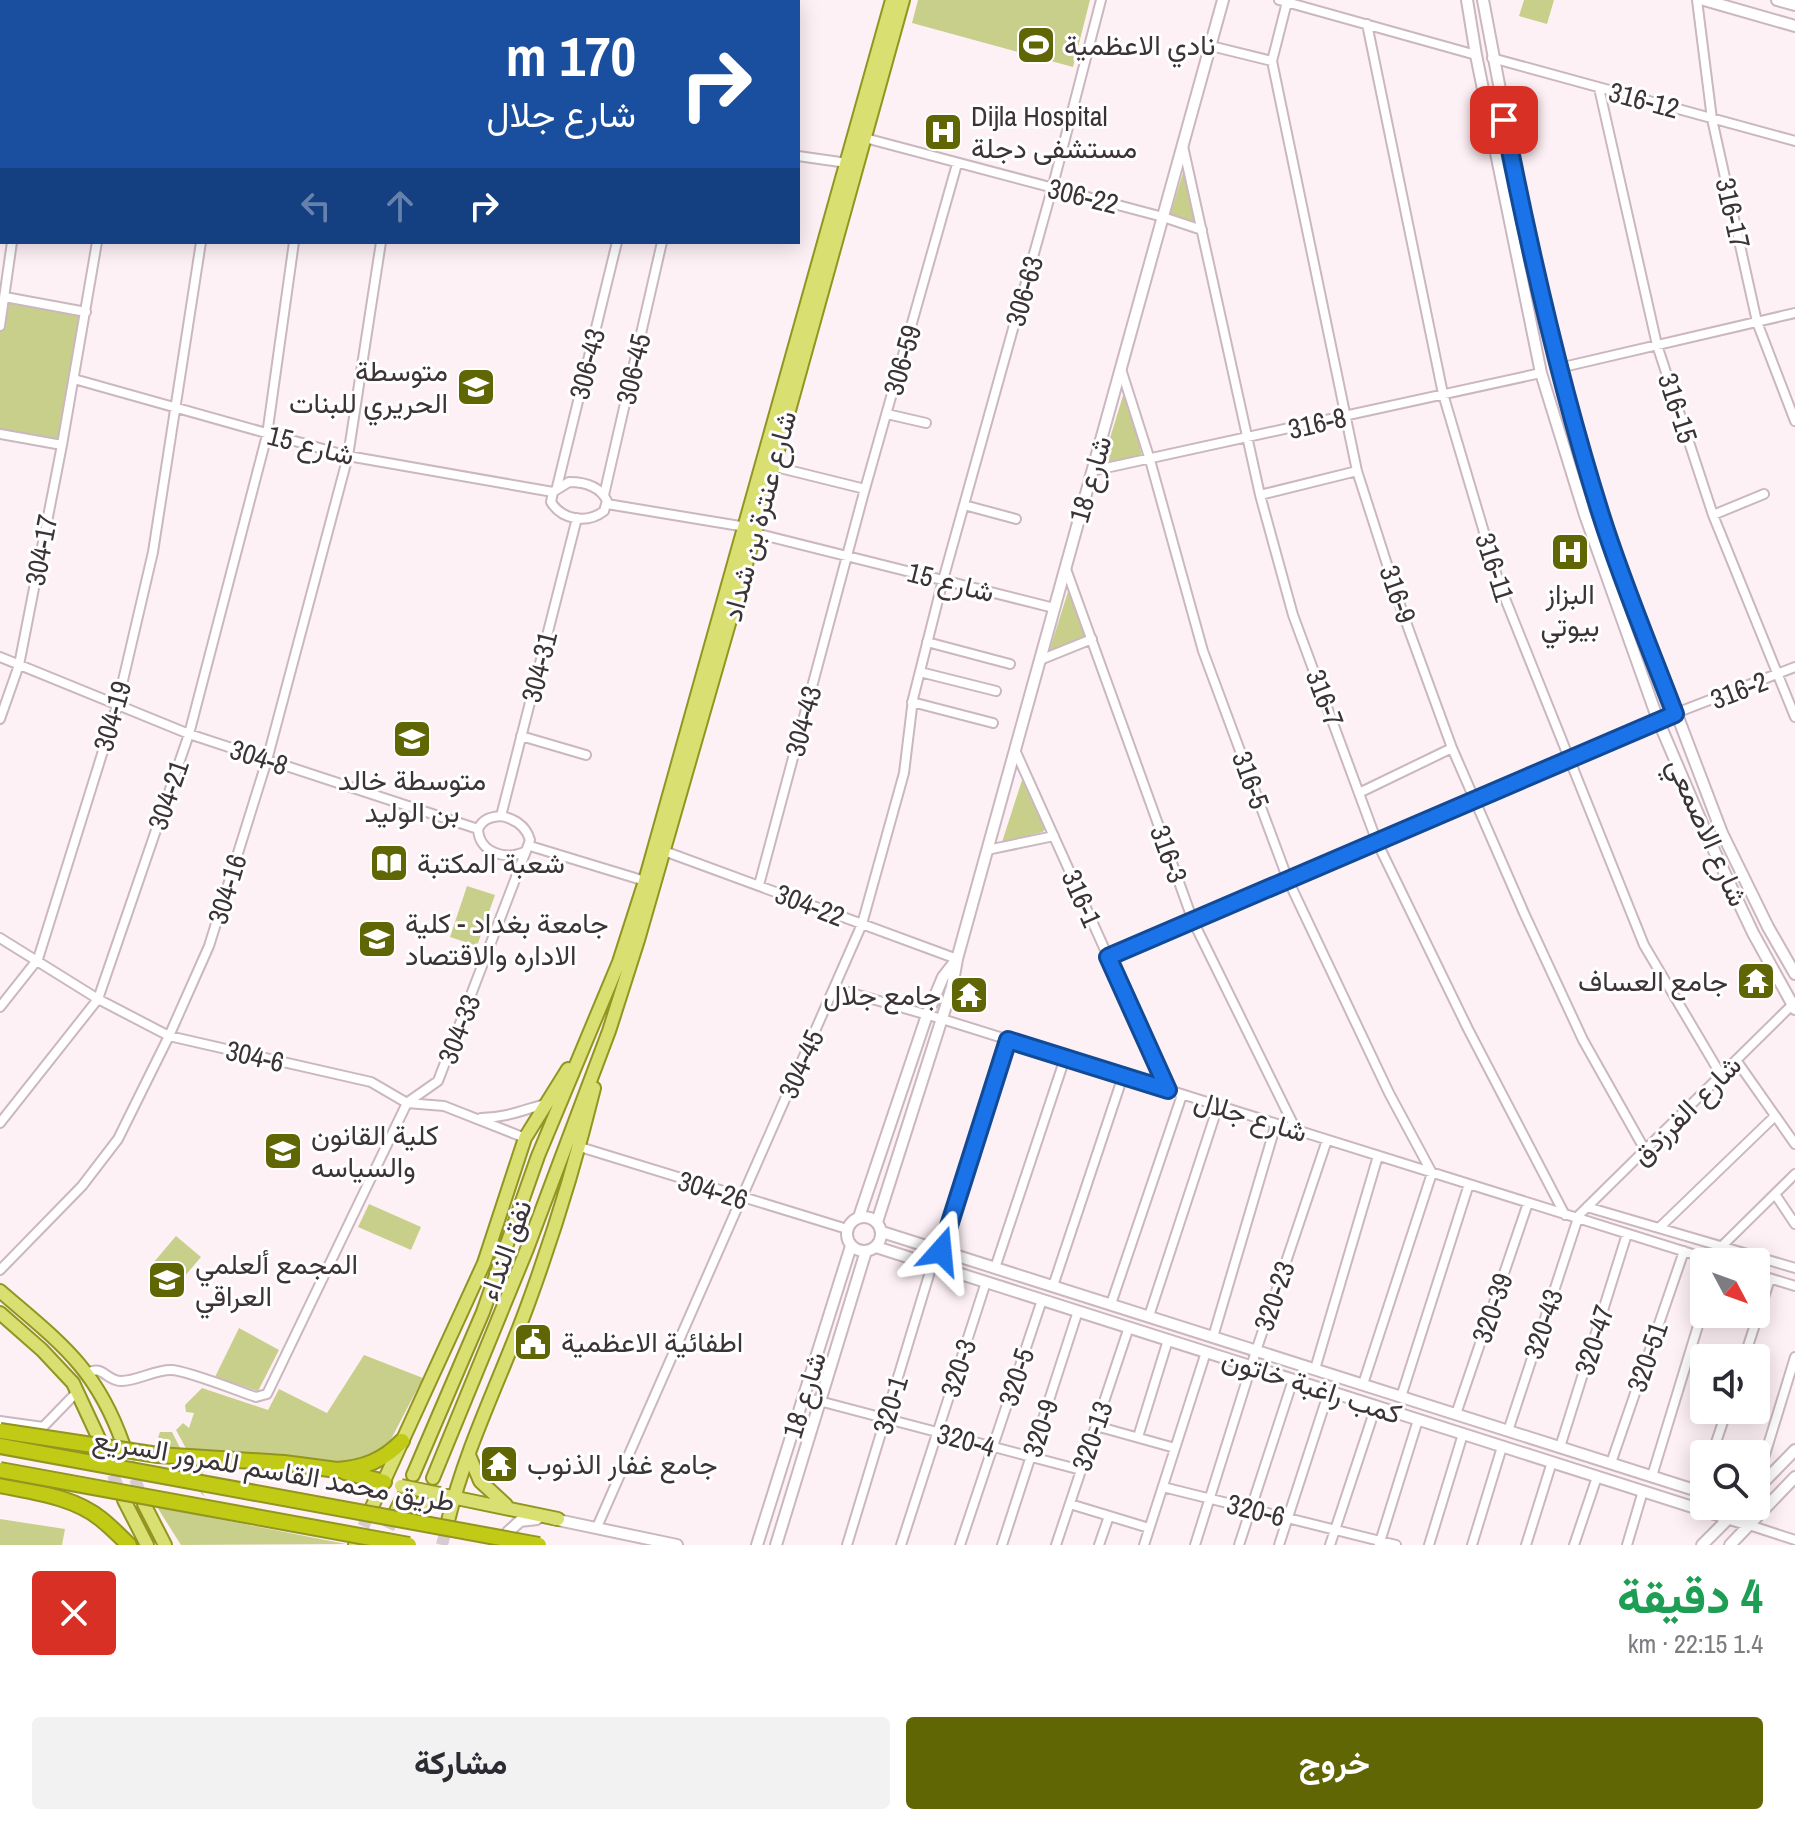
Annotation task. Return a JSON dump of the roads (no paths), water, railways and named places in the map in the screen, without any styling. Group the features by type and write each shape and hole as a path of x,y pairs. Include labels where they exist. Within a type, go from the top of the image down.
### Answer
{"highway":[{"path":"0,1431 158,1455 284,1463 337,1470 384,1482"},
{"path":"337,1470 376,1462 402,1441"},
{"name":"طريق محمد القاسم للمرور السريع","path":"0,1446 539,1545"},
{"name":"طريق محمد القاسم للمرور السريع","path":"0,1470 409,1545"},
{"path":"0,1485 70,1502 100,1518 129,1545"}],"main road":[{"name":"شارع عنترة بن شداد","path":"609,1031 664,851 892,0"},
{"name":"شارع عنترة بن شداد","path":"594,1025 619,962 645,881 772,466 903,0"},
{"path":"372,1507 484,1263 525,1138 594,1025"},
{"name":"نفق النداء","path":"413,1475 483,1312 538,1156 594,1025"},
{"path":"448,1521 469,1455 529,1303 580,1147 609,1031"},
{"name":"نفق النداء","path":"433,1478 507,1302 609,1031"},
{"path":"0,1291 71,1353 87,1373 111,1410 127,1454"},
{"path":"0,1313 42,1350 78,1391 104,1451"},
{"path":"469,1455 475,1473 487,1491 516,1510"},
{"path":"384,1482 402,1491 440,1494 558,1519"},
{"path":"396,1511 402,1491"},
{"path":"124,1500 147,1545"},
{"path":"416,1515 423,1501"},
{"path":"144,1504 165,1545"}],"street":[{"name":"306-63","path":"943,580 1101,0"},
{"name":"شارع 18","path":"879,1227 954,978 1223,0"},
{"name":"شارع الاصمعي","path":"1467,0 1541,373 1585,515 1658,720 1753,933 1794,1005"},
{"name":"شارع الاصمعي","path":"1483,0 1529,243 1559,368 1601,515 1722,833 1795,974"},
{"name":"316-17","path":"1697,0 1712,119 1757,322 1795,421"},
{"path":"1704,0 1795,26"},
{"path":"1779,0 1795,5"},
{"path":"1283,1 1476,55"},
{"name":"316-9","path":"1283,1 1272,61 1357,471 1402,611 1474,801 1583,1040 1645,1150"},
{"name":"316-11","path":"1367,24 1443,394 1500,586 1644,945 1721,1075"},
{"path":"1211,46 1272,61"},
{"name":"316-12","path":"1492,58 1795,141"},
{"name":"316-15","path":"1599,88 1657,345 1713,515 1795,717"},
{"name":"306-22","path":"865,138 1202,230"},
{"name":"316-7","path":"1183,145 1260,495 1293,615 1377,842 1468,1029 1565,1215"},
{"path":"800,156 847,163"},
{"name":"306-59","path":"847,556 957,164"},
{"path":"0,326 12,244"},
{"name":"304-17","path":"0,719 19,665 97,244"},
{"name":"304-19","path":"0,1007 38,959 117,706 153,552 201,244"},
{"name":"304-21","path":"0,1123 98,999 189,734 267,435 294,244"},
{"name":"304-16","path":"0,1270 82,1186 118,1139 209,946 267,760 348,456 381,244"},
{"name":"306-43","path":"555,489 616,244"},
{"name":"306-45","path":"605,500 662,244"},
{"path":"5,297 86,312"},
{"path":"1559,368 1795,313"},
{"name":"316-5","path":"1121,368 1203,651 1288,880 1389,1093 1432,1173"},
{"name":"316-8","path":"1092,471 1541,373"},
{"name":"شارع 15","path":"74,379 348,456 555,489 569,482 584,483 605,500 750,530 1054,608"},
{"path":"887,414 926,423"},
{"path":"0,434 62,445"},
{"path":"772,466 865,489"},
{"path":"1260,495 1357,471"},
{"path":"555,489 551,502 557,510 577,518 598,515 605,500"},
{"path":"1713,515 1764,494"},
{"path":"964,505 1016,519"},
{"name":"304-31","path":"501,816 577,518"},
{"name":"304-43","path":"759,885 847,556"},
{"name":"316-3","path":"1066,568 1193,921 1296,1130"},
{"name":"304-45","path":"597,1527 862,924 908,757 912,702 943,580"},
{"path":"1040,660 1092,639"},
{"path":"927,642 1010,664"},
{"name":"304-8","path":"0,657 189,734 478,829 482,842 496,854 508,857 528,849 645,881"},
{"name":"316-2","path":"1108,957 1658,720 1795,667"},
{"path":"920,672 996,691"},
{"path":"912,702 993,723"},
{"path":"521,736 586,755"},
{"path":"1361,792 1452,748"},
{"name":"316-1","path":"1015,750 1168,1090"},
{"path":"478,829 486,820 501,816 523,826 529,834 528,849"},
{"path":"987,850 1054,836"},
{"name":"304-33","path":"407,1103 438,1081 451,1054 528,849"},
{"name":"304-22","path":"664,851 957,959"},
{"name":"304-6","path":"0,938 98,999 169,1036 371,1082 407,1103 444,1106 525,1138"},
{"name":"شارع 18","path":"859,1217 927,1015 943,977 957,959"},
{"name":"شارع جلال","path":"834,988 1690,1253"},
{"name":"شارع الفرزدق","path":"1577,1218 1794,1005"},
{"path":"941,1251 1008,1040"},
{"path":"995,1268 1065,1058"},
{"path":"1736,1060 1795,1144"},
{"path":"1053,1286 1123,1076"},
{"path":"1111,1304 1182,1095"},
{"path":"87,1373 102,1370 113,1379 122,1381 172,1370 256,1397 267,1394 407,1103"},
{"path":"476,1118 509,1115 547,1104"},
{"path":"1149,1316 1218,1106"},
{"path":"1660,1227 1775,1116"},
{"path":"1213,1337 1276,1124"},
{"name":"320-23","path":"1195,1545 1327,1140"},
{"name":"304-26","path":"580,1147 741,1199 847,1229"},
{"path":"1315,1369 1378,1156"},
{"path":"1363,1384 1432,1173"},
{"path":"1722,1246 1795,1174"},
{"path":"1401,1397 1469,1184"},
{"path":"1775,1194 1795,1224"},
{"name":"320-39","path":"1456,1414 1528,1203"},
{"path":"1587,1207 1795,1268"},
{"path":"859,1217 868,1217 879,1227 871,1249 858,1250 851,1246 847,1238 847,1229 859,1217"},
{"name":"320-43","path":"1508,1431 1577,1218"},
{"name":"كمب راغبة خاتون","path":"879,1227 941,1251 1690,1488"},
{"name":"320-47","path":"1560,1447 1627,1234"},
{"name":"شارع 18","path":"757,1545 851,1246"},
{"name":"شارع 18","path":"776,1545 871,1249"},
{"name":"كمب راغبة خاتون","path":"871,1249 932,1265 1690,1506"},
{"name":"320-51","path":"1611,1463 1684,1251"},
{"name":"320-1","path":"847,1545 932,1265"},
{"path":"1770,1279 1795,1286"},
{"name":"320-3","path":"901,1545 986,1282"},
{"name":"320-5","path":"960,1545 1042,1300"},
{"name":"320-9","path":"1002,1545 1078,1311"},
{"name":"320-13","path":"1056,1545 1129,1327"},
{"path":"1652,1476 1697,1328"},
{"path":"1138,1437 1168,1340"},
{"path":"1144,1545 1206,1352"},
{"path":"1770,1440 1795,1357"},
{"path":"1239,1545 1293,1380"},
{"path":"0,1421 43,1427 78,1391"},
{"path":"1279,1545 1329,1391"},
{"name":"320-4","path":"804,1397 1081,1470"},
{"path":"1330,1545 1376,1406"},
{"path":"1380,1543 1418,1420"},
{"path":"1096,1426 1175,1448"},
{"path":"1429,1545 1463,1434"},
{"path":"1472,1545 1502,1447"},
{"path":"1770,1476 1795,1450"},
{"path":"1526,1545 1552,1462"},
{"path":"1574,1545 1597,1477"},
{"path":"1770,1503 1795,1477"},
{"name":"320-6","path":"1163,1487 1396,1545"},
{"path":"1627,1545 1643,1491"},
{"path":"1070,1504 1149,1528"},
{"path":"1099,1545 1109,1516"},
{"path":"508,1532 520,1521 530,1518 558,1519 677,1545"},
{"path":"1702,1545 1727,1520"},
{"name":"كمب راغبة خاتون","path":"1732,1520 1749,1525"},
{"path":"1730,1545 1754,1520"},
{"path":"1749,1525 1795,1540"}],"tunnel":[{"path":"106,1458 123,1499"},
{"path":"129,1462 143,1501"},
{"path":"356,1543 372,1507"},
{"path":"381,1545 396,1511"},
{"path":"442,1545 448,1521"}],"place":[{"name":"نادي الاعظمية","path":"1036,45"},
{"name":"Dijla Hospital مستشفى دجلة","path":"943,132"},
{"name":"متوسطة الحريري للبنات","path":"476,387"},
{"name":"البزاز بيوتي","path":"1570,552"},
{"name":"متوسطة خالد بن الوليد","path":"412,739"},
{"name":"شعبة المكتبة","path":"389,863"},
{"name":"جامعة بغداد - كلية الاداره والاقتصاد","path":"377,939"},
{"name":"جامع العساف","path":"1756,981"},
{"name":"جامع جلال","path":"969,995"},
{"name":"كلية القانون والسياسه","path":"283,1151"},
{"name":"المجمع ألعلمي العراقي","path":"167,1280"},
{"name":"اطفائية الاعظمية","path":"533,1342"},
{"name":"جامع غفار الذنوب","path":"499,1464"}]}
